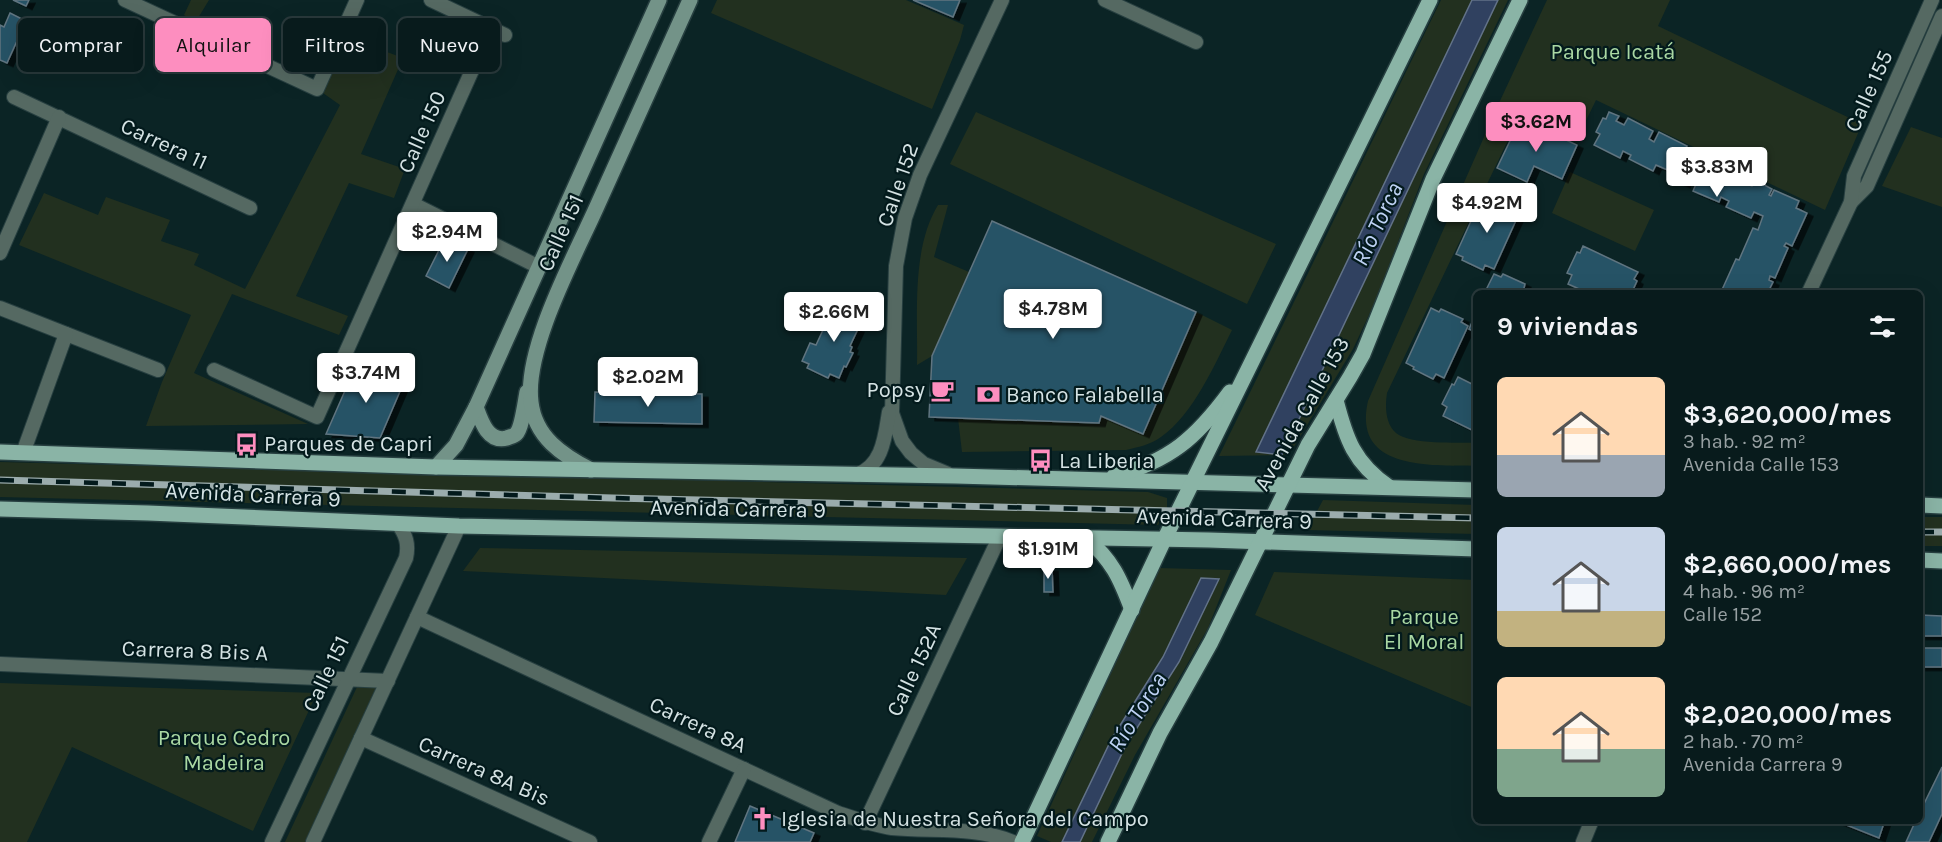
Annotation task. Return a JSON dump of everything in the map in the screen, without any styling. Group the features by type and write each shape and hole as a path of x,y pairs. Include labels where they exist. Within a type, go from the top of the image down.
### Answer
{"main road":[{"path":"1022,842 1164,540 1430,0"},
{"name":"Avenida Calle 153","path":"1108,842 1160,733 1197,669 1260,542 1280,485 1336,400 1363,354 1433,179 1520,0"},
{"path":"1098,480 1147,466 1179,447 1204,426 1254,361"},
{"path":"1336,400 1349,441 1356,454 1372,476 1389,487"},
{"name":"Avenida Carrera 9","path":"0,452 591,471 956,476 1473,490"},
{"path":"1923,505 1942,506"},
{"name":"Avenida Carrera 9","path":"0,509 459,526 1209,540 1473,549"},
{"path":"1086,538 1110,562 1119,576 1132,610"},
{"path":"1923,560 1942,561"}],"street":[{"path":"125,0 317,89 357,0"},
{"path":"431,0 470,18"},
{"name":"Calle 151","path":"436,467 456,445 476,408 659,0"},
{"name":"Calle 151","path":"591,471 569,459 549,443 541,431 531,404 531,375 553,304 690,0"},
{"name":"Calle 152","path":"956,476 939,472 924,464 911,453 902,441 892,413 896,266 905,218 920,175 1002,0"},
{"path":"1105,0 1196,42"},
{"name":"Calle 155","path":"1810,290 1851,202 1854,176 1932,0"},
{"name":"Calle 155","path":"1851,202 1867,186 1942,16"},
{"path":"500,32 505,34"},
{"name":"Calle 150","path":"214,370 317,417 472,72"},
{"name":"Carrera 11","path":"14,97 250,208"},
{"path":"0,253 59,117"},
{"path":"413,204 539,267"},
{"path":"0,308 158,370"},
{"path":"22,453 66,334"},
{"path":"476,408 487,431 495,437 501,439 515,435 519,428 531,375"},
{"name":"Calle 152","path":"856,475 869,469 878,459 892,398"},
{"name":"Calle 151","path":"272,842 406,558 408,545 406,534 398,524"},
{"path":"313,842 459,526"},
{"name":"Calle 152A","path":"865,823 1000,536"},
{"name":"Carrera 8A","path":"417,617 838,813 865,823 892,828 972,832 1013,842"},
{"name":"Carrera 8 Bis A","path":"0,664 388,681"},
{"name":"Carrera 8A Bis","path":"361,738 590,842"},
{"path":"709,842 744,769"},
{"path":"1583,842 1590,824"},
{"name":"Carrera 8A","path":"972,832 989,842"}],"green space":[{"path":"191,0 209,0 198,18 188,18 184,15"},
{"path":"717,0 906,0 964,25 932,109 711,13"},
{"path":"1441,0 1508,0 1424,174 1375,302 1353,349 1289,455 1219,456"},
{"name":"Parque Icatá","path":"1547,0 1670,0 1658,26 1862,124 1825,210 1596,100 1577,139 1521,113 1387,393 1388,419 1396,433 1403,437 1423,441 1473,443 1473,466 1438,465 1399,459 1383,452 1372,441 1366,424 1368,401 1499,103"},
{"path":"386,52 398,56 398,69 361,154 405,169 394,198 349,183 296,296 348,316 339,335 232,294 194,373 308,424 146,426 191,315 19,245 44,193 98,215 106,197 170,220 161,241 199,254 194,265 245,289 340,105 323,93 332,72 386,72"},
{"path":"976,112 1276,244 1247,304 950,164"},
{"path":"1911,127 1942,138 1942,207 1882,186"},
{"path":"1570,172 1654,210 1635,251 1552,213"},
{"path":"938,205 948,205 934,257 969,272 932,356 917,365 920,262 929,222"},
{"path":"1196,312 1232,330 1211,373 1193,402 1173,427 1157,440 1126,450 962,452 958,418 1101,416"},
{"path":"0,462 1148,492 1167,498 1167,512 1158,525 0,497"},
{"path":"1323,500 1473,505 1473,534 1307,530"},
{"path":"1923,517 1942,517 1942,546 1923,546"},
{"path":"480,548 967,558 946,595 463,571"},
{"path":"1159,568 1231,570 1208,628 1135,755 1092,842 1051,842 1037,836"},
{"name":"Parque El Moral","path":"1274,572 1473,580 1473,708 1255,615"},
{"name":"Parque Cedro Madeira","path":"0,683 317,693 253,831 72,747 27,842 0,842"},
{"path":"357,687 376,688 306,842 285,842"}],"water":[{"name":"Río Torca","path":"1472,0 1498,0 1282,455 1256,452"},
{"name":"Río Torca","path":"1201,578 1219,579 1179,662 1126,745 1080,842 1062,842 1112,738 1163,657"}],"building":[{"path":"13,0 29,0 26,6"},
{"path":"913,0 960,0 953,17"},
{"path":"10,13 20,18 18,18 18,39 7,63 0,60 0,25 4,27"},
{"path":"1609,112 1619,116 1616,121 1624,125 1628,118 1653,131 1649,139 1654,142 1659,132 1687,146 1684,151 1689,154 1691,149 1720,163 1716,169 1720,171 1723,165 1750,178 1747,184 1752,186 1755,180 1772,189 1769,195 1771,196 1774,190 1799,201 1796,208 1807,213 1792,246 1786,243 1784,246 1788,248 1775,278 1770,276 1769,280 1773,282 1769,290 1722,290 1736,259 1739,260 1753,228 1758,230 1763,216 1754,212 1751,218 1726,207 1729,201 1721,197 1719,202 1693,191 1696,184 1686,179 1684,184 1675,180 1677,174 1656,165 1653,171 1629,159 1631,155 1623,151 1620,158 1594,145 1600,134 1596,132 1603,118 1606,119"},
{"path":"1520,120 1532,125 1528,133 1534,136 1538,127 1577,145 1562,179 1534,166 1527,182 1497,168"},
{"path":"1481,199 1489,202 1490,199 1513,209 1511,213 1518,216 1494,269 1485,265 1483,270 1462,260 1463,257 1456,254"},
{"path":"992,221 1196,312 1143,434 1101,416 1099,423 929,417 932,356"},
{"path":"445,238 468,249 449,288 426,276"},
{"path":"1583,246 1638,272 1634,279 1637,281 1633,290 1582,290 1568,284 1572,275 1567,273 1577,252 1580,253"},
{"path":"1494,274 1501,277 1503,274 1525,284 1524,288 1527,290 1486,290"},
{"path":"838,302 857,311 855,314 860,317 855,328 858,329 850,346 852,347 850,352 853,353 846,367 844,366 839,378 830,374 828,378 807,368 809,364 802,361 810,343 816,345"},
{"path":"1431,308 1439,312 1441,309 1463,319 1461,322 1468,326 1444,378 1436,374 1433,379 1406,363"},
{"path":"358,361 404,382 380,438 326,434"},
{"path":"1458,377 1473,384 1473,431 1443,416 1447,407 1442,404 1452,384 1454,385"},
{"path":"595,392 702,394 702,424 594,422"},
{"path":"1044,568 1052,568 1053,592 1044,592"},
{"path":"1923,615 1942,616 1942,636 1923,636"},
{"path":"1923,648 1942,648 1942,667 1923,667"},
{"path":"1942,767 1942,814 1929,842 1906,842 1914,824 1923,824 1923,806"},
{"name":"Iglesia de Nuestra Señora del Campo","path":"750,806 814,833 810,842 735,842"},
{"path":"1844,824 1884,824 1879,838"}],"railway":[{"path":"0,480 613,498 1473,518"},
{"path":"1923,532 1942,532"}],"place":[{"name":"Popsy","path":"943,390"},
{"name":"Banco Falabella","path":"988,395"},
{"name":"Parques de Capri","path":"246,444"},
{"name":"La Liberia","path":"1041,461"},
{"name":"Iglesia de Nuestra Señora del Campo","path":"763,819"}]}
